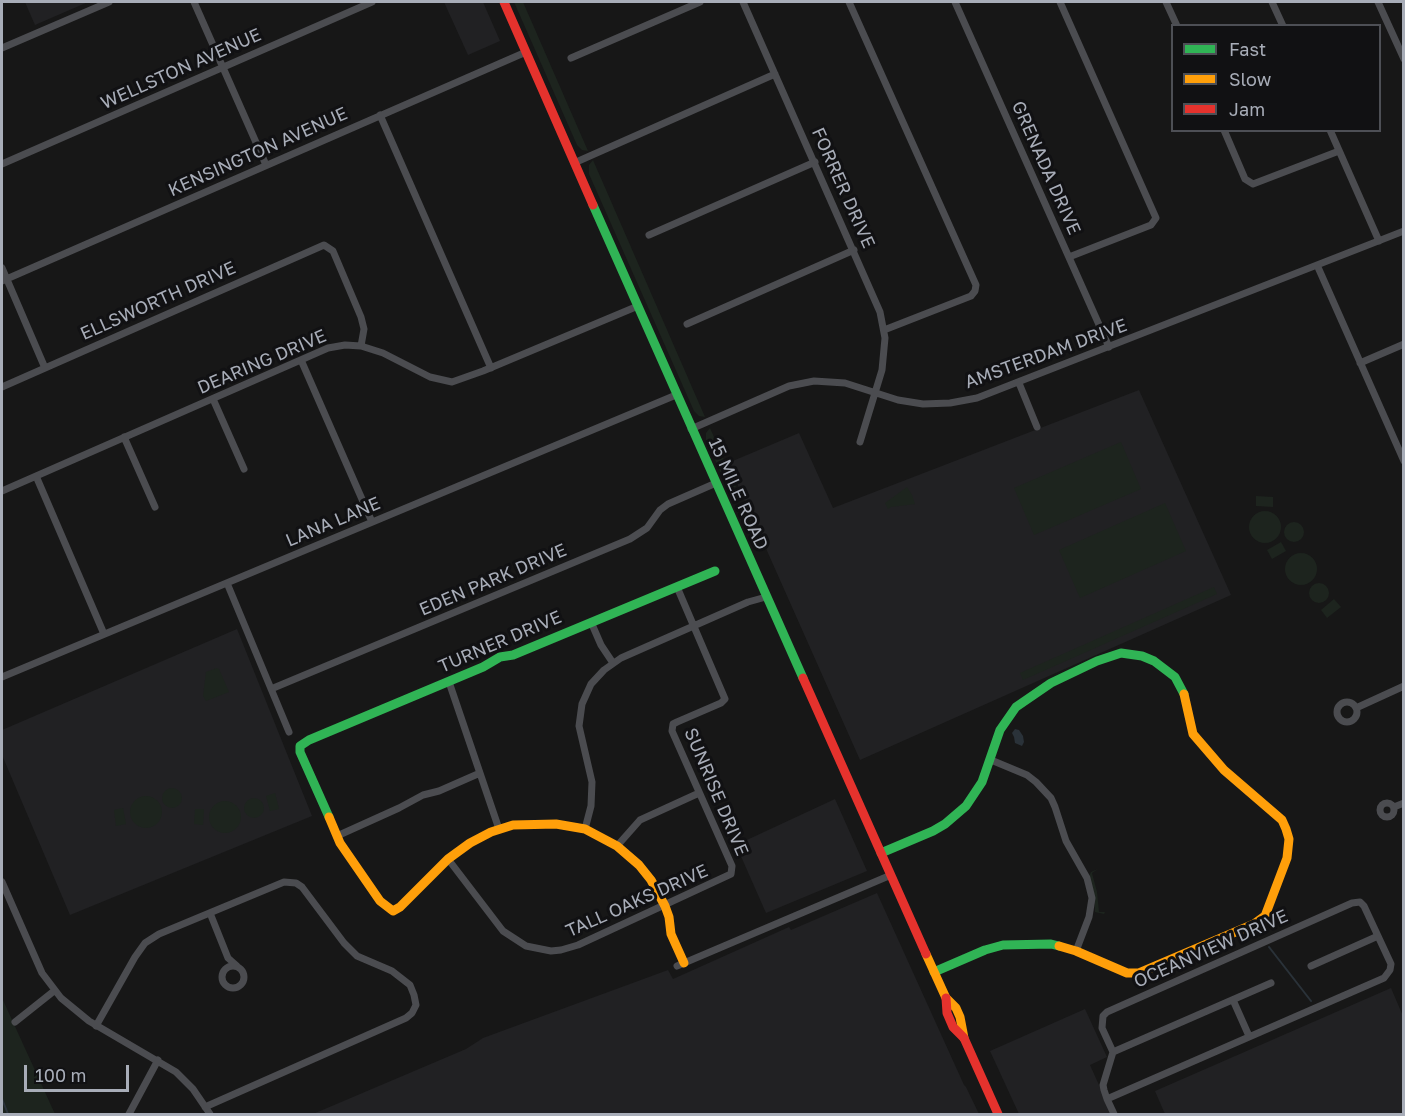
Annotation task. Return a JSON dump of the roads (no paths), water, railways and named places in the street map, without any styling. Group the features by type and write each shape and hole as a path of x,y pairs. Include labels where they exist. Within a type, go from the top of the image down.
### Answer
{"street":[{"path":"2,48 109,2"},
{"path":"194,2 266,165"},
{"name":"WELLSTON AVENUE","path":"2,164 372,2"},
{"name":"15 MILE ROAD","path":"504,2 676,395 946,999 949,1018 953,1027 964,1038 998,1114"},
{"path":"571,58 700,2"},
{"name":"FORRER DRIVE","path":"743,2 877,302 884,330 884,359 876,394 860,442"},
{"path":"849,2 976,285 971,296 884,330"},
{"name":"GRENADA DRIVE","path":"955,2 1109,347"},
{"path":"1060,2 1155,214 1155,221 1151,225 1069,257"},
{"path":"1166,2 1176,24"},
{"path":"1272,2 1282,24"},
{"path":"1377,2 1404,59"},
{"name":"KENSINGTON AVENUE","path":"4,280 526,52"},
{"path":"574,163 775,74"},
{"path":"380,115 491,368"},
{"path":"1225,132 1245,179 1250,184 1257,184 1339,151"},
{"path":"1331,132 1379,241"},
{"path":"648,235 815,162"},
{"name":"AMSTERDAM DRIVE","path":"692,429 789,386 804,382 834,381 911,403 950,403 977,398 1404,231"},
{"name":"ELLSWORTH DRIVE","path":"2,387 321,246 327,246 333,251 361,317 364,329 361,346"},
{"path":"687,324 855,250"},
{"path":"1317,265 1403,459"},
{"path":"2,268 4,280 45,368"},
{"name":"DEARING DRIVE","path":"2,491 336,346 361,346 382,353 430,377 447,382 459,381 638,306"},
{"path":"1360,363 1404,344"},
{"path":"301,360 372,522"},
{"path":"1019,383 1036,427"},
{"name":"LANA LANE","path":"2,677 676,395"},
{"path":"213,399 244,469"},
{"path":"124,437 155,507"},
{"path":"36,476 104,634"},
{"name":"EDEN PARK DRIVE","path":"272,689 630,539 647,528 660,510 668,504 716,483"},
{"name":"TURNER DRIVE","path":"337,836 300,752 300,746 309,740 449,682 500,657 513,655 715,571"},
{"path":"227,583 290,732"},
{"name":"SUNRISE DRIVE","path":"677,587 725,699 721,703 676,722 672,727 672,734 732,866 732,873"},
{"path":"585,829 591,806 592,782 580,733 580,716 586,693 591,684 613,663 748,602 766,597"},
{"path":"591,622 613,663"},
{"path":"881,853 933,831 956,815 975,795 991,760 1000,730 1016,707 1051,683 1097,661 1121,653 1142,656 1154,661 1175,677 1184,693 1190,726 1196,738 1228,775 1282,820 1289,839 1289,849 1268,910 1254,924 1138,973 1127,974 1076,951 1043,944 1003,945 985,950 934,972"},
{"path":"449,682 499,829"},
{"path":"1356,708 1404,687"},
{"path":"991,760 1027,775 1045,790 1055,807 1066,841 1083,870 1090,888 1091,908 1076,951"},
{"path":"480,773 439,791 423,795 337,836 380,901 393,911 400,907 448,859 470,843 499,829 528,823 549,823 585,829 617,846 635,861 647,875 669,917 671,934 681,965 891,875"},
{"path":"617,846 640,820 699,793"},
{"path":"1394,807 1404,803"},
{"name":"TALL OAKS DRIVE","path":"448,859 503,931 518,942 533,948 561,950 727,878 732,873"},
{"path":"2,882 42,973 54,991 70,1007 96,1026 158,1060 186,1081 210,1114"},
{"path":"96,1026 135,957 145,944 159,934 284,882 296,883 302,887 351,950 363,959 392,971 403,979 414,995 416,1005 412,1013 400,1021 205,1107"},
{"name":"OCEANVIEW DRIVE","path":"1113,1052 1102,1028 1103,1016 1107,1012 1352,903 1363,904 1391,964 1384,978 1249,1036"},
{"path":"210,913 228,958 242,970 244,981 232,989 224,986 221,980 228,958"},
{"path":"1311,966 1378,936"},
{"path":"227,967 237,966"},
{"path":"1114,1114 1103,1085 1113,1052 1271,984"},
{"path":"15,1022 54,991"},
{"path":"1107,1099 1249,1036 1233,1000"},
{"path":"129,1114 158,1060"}],"waterway":[{"path":"1269,947 1311,1001"},
{"path":"2,1099 8,1114"}]}
